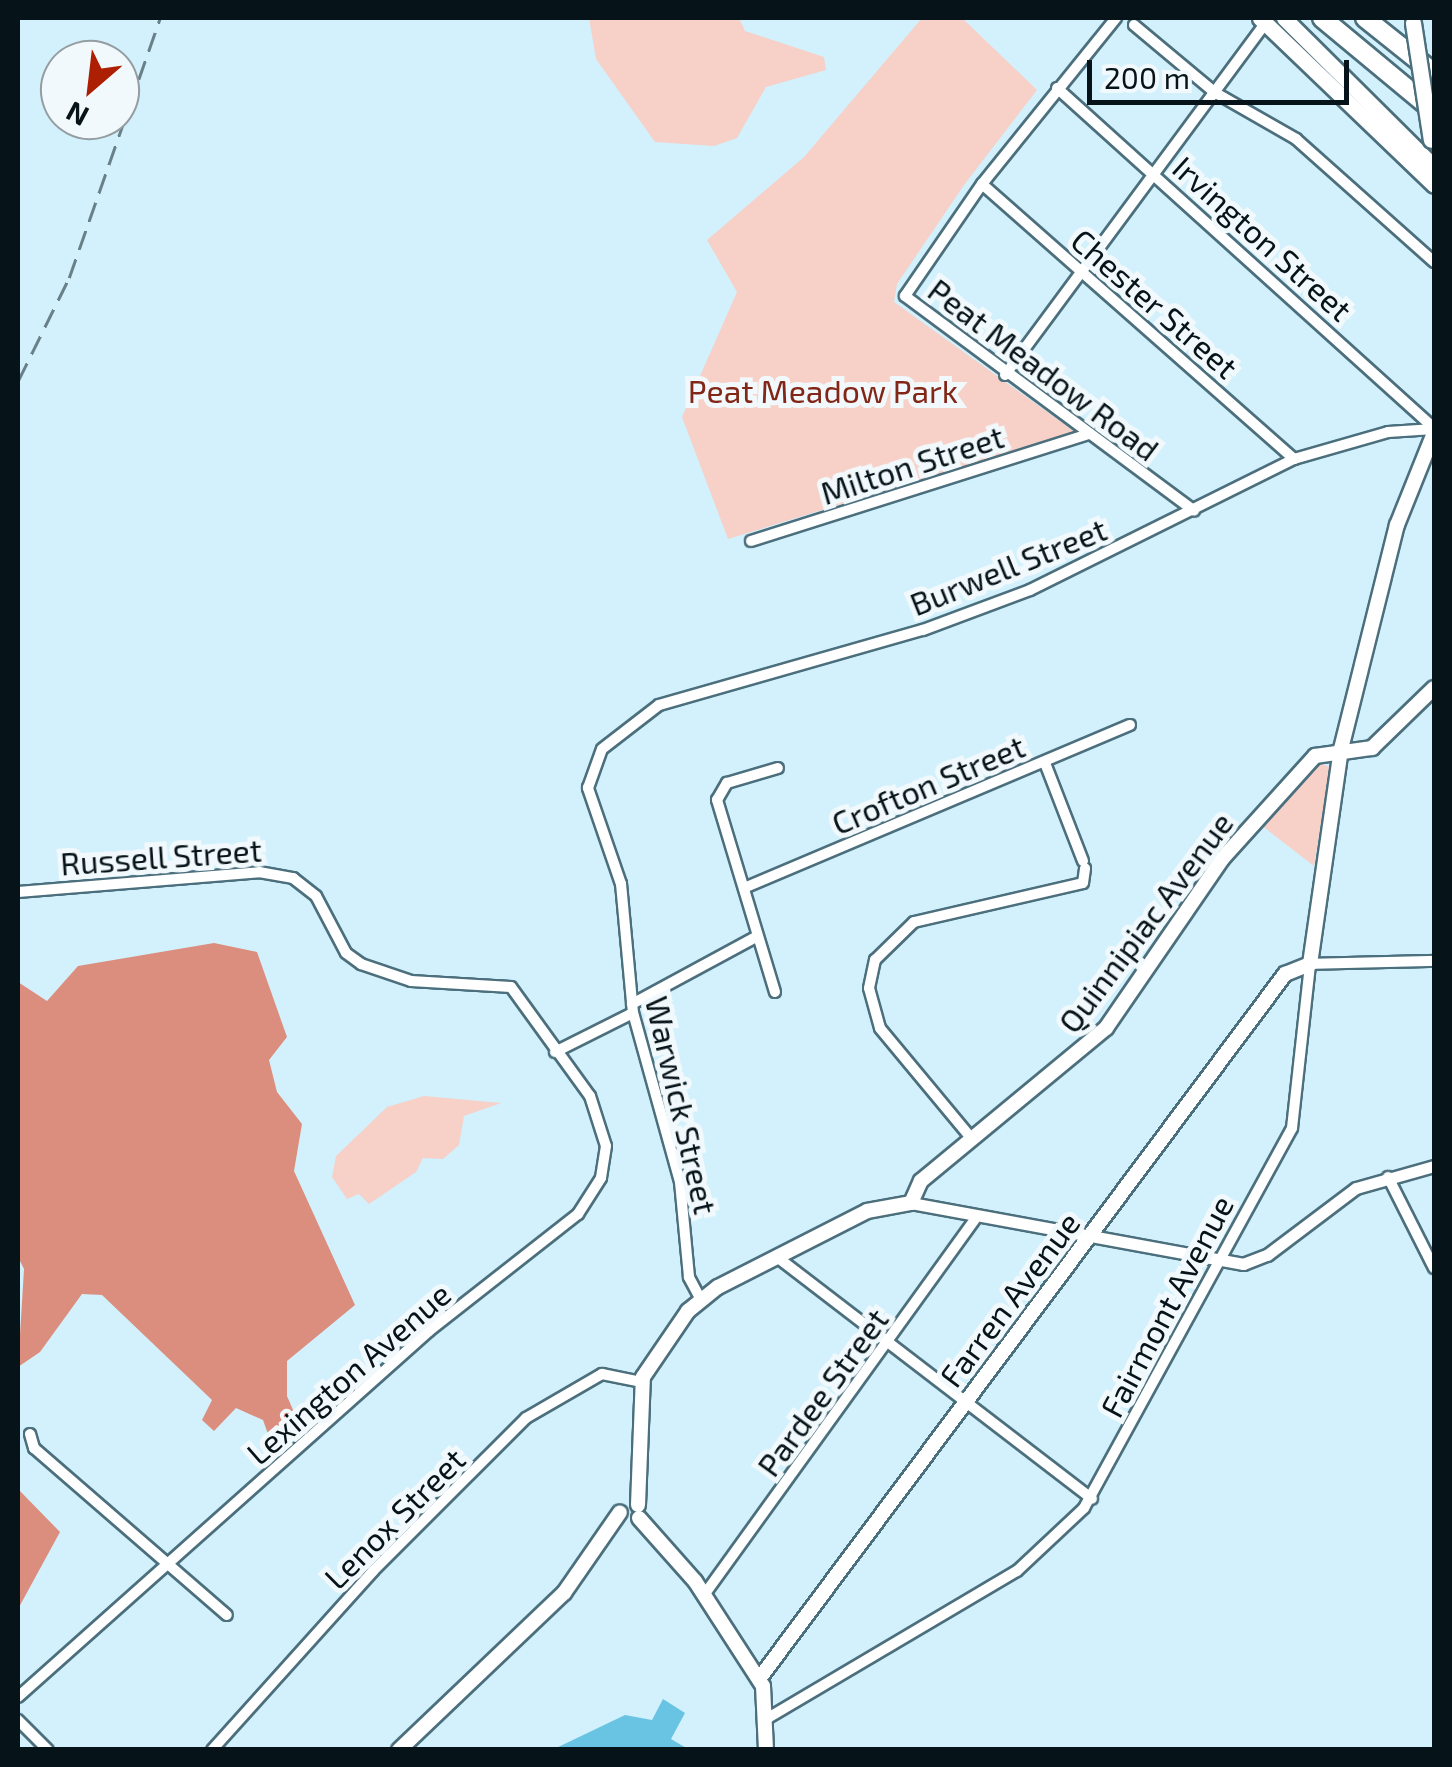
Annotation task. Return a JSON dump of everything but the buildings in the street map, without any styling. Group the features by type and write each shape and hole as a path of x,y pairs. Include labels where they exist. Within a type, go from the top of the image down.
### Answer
{"highway":[{"path":"1322,18 1429,110"},
{"path":"1367,18 1434,73"}],"main road":[{"path":"1284,18 1411,134 1434,167"},
{"path":"1262,20 1434,184"},
{"path":"1412,20 1433,145"},
{"path":"1390,142 1411,134 1429,110"},
{"name":"Fairmont Avenue","path":"1310,964 1341,749 1397,525 1434,430"},
{"name":"Quinnipiac Avenue","path":"910,1204 916,1188 1106,1028 1222,859 1315,756 1341,749 1372,748 1434,688"},
{"name":"Farren Avenue","path":"759,1679 1285,974 1310,964"},
{"path":"399,1750 558,1599 630,1513 642,1382 655,1348 700,1298 867,1211 910,1204"},
{"path":"630,1513 704,1595 759,1679 768,1718 766,1750"}],"street":[{"name":"Peat Meadow Road","path":"1116,18 982,184 905,296 1005,375 1194,510"},
{"path":"1005,375 1214,92 1262,20"},
{"path":"1134,26 1214,92 1296,139 1434,262"},
{"name":"Irvington Street","path":"1057,88 1434,430"},
{"name":"Chester Street","path":"982,184 1294,459"},
{"name":"Burwell Street","path":"602,749 659,705 961,616 1194,510 1294,459 1388,432 1434,430"},
{"name":"Milton Street","path":"751,541 1089,434"},
{"name":"Crofton Street","path":"744,888 1130,725"},
{"name":"Warwick Street","path":"602,749 588,788 621,884 632,1008 680,1182 689,1276 700,1298"},
{"path":"972,1139 880,1028 868,988 875,960 914,922 1083,883 1084,864 1045,763"},
{"path":"776,992 754,938 744,888 717,800 731,780 778,768"},
{"name":"Russell Street","path":"18,892 282,874 316,896 352,959 411,982 511,987 555,1052"},
{"path":"555,1052 594,1026 754,938"},
{"path":"1310,964 1434,961"},
{"name":"Fairmont Avenue","path":"768,1718 1018,1571 1092,1499 1292,1128 1310,964"},
{"name":"Lexington Avenue","path":"18,1697 430,1331 585,1207 601,1178 606,1136 590,1096 555,1052"},
{"path":"910,1204 1221,1263 1267,1255 1356,1188 1434,1166"},
{"path":"1388,1177 1434,1268"},
{"name":"Pardee Street","path":"704,1595 978,1216"},
{"path":"777,1256 1092,1499"},
{"name":"Lenox Street","path":"212,1750 372,1571 526,1418 602,1374 642,1382"},
{"path":"30,1434 34,1448 226,1615"},
{"path":"18,1720 48,1750"}],"green space":[{"path":"589,18 739,18 745,31 824,57 826,70 766,87 737,138 714,146 655,142 596,59"},
{"name":"Peat Meadow Park","path":"922,18 962,18 1037,90 964,185 897,284 894,302 1075,432 728,539 682,417 737,292 707,240 804,157"},
{"path":"1316,762 1330,767 1314,866 1261,825"},
{"path":"424,1096 501,1103 464,1116 459,1145 443,1159 423,1158 416,1172 369,1204 359,1194 347,1199 332,1177 336,1156 387,1107"}],"shaded area":[{"path":"214,943 257,952 287,1037 269,1060 277,1092 302,1124 294,1171 355,1305 287,1361 287,1396 303,1433 275,1454 263,1420 236,1408 214,1431 202,1420 212,1400 102,1295 82,1294 40,1352 18,1367 24,1269 18,1257 18,982 47,1001 78,966"},
{"path":"18,1489 60,1532 18,1609"}],"water":[{"path":"663,1699 685,1713 671,1739 688,1749 554,1749 625,1715 652,1720"}],"railway":[{"path":"18,381 69,278 160,18"}]}
